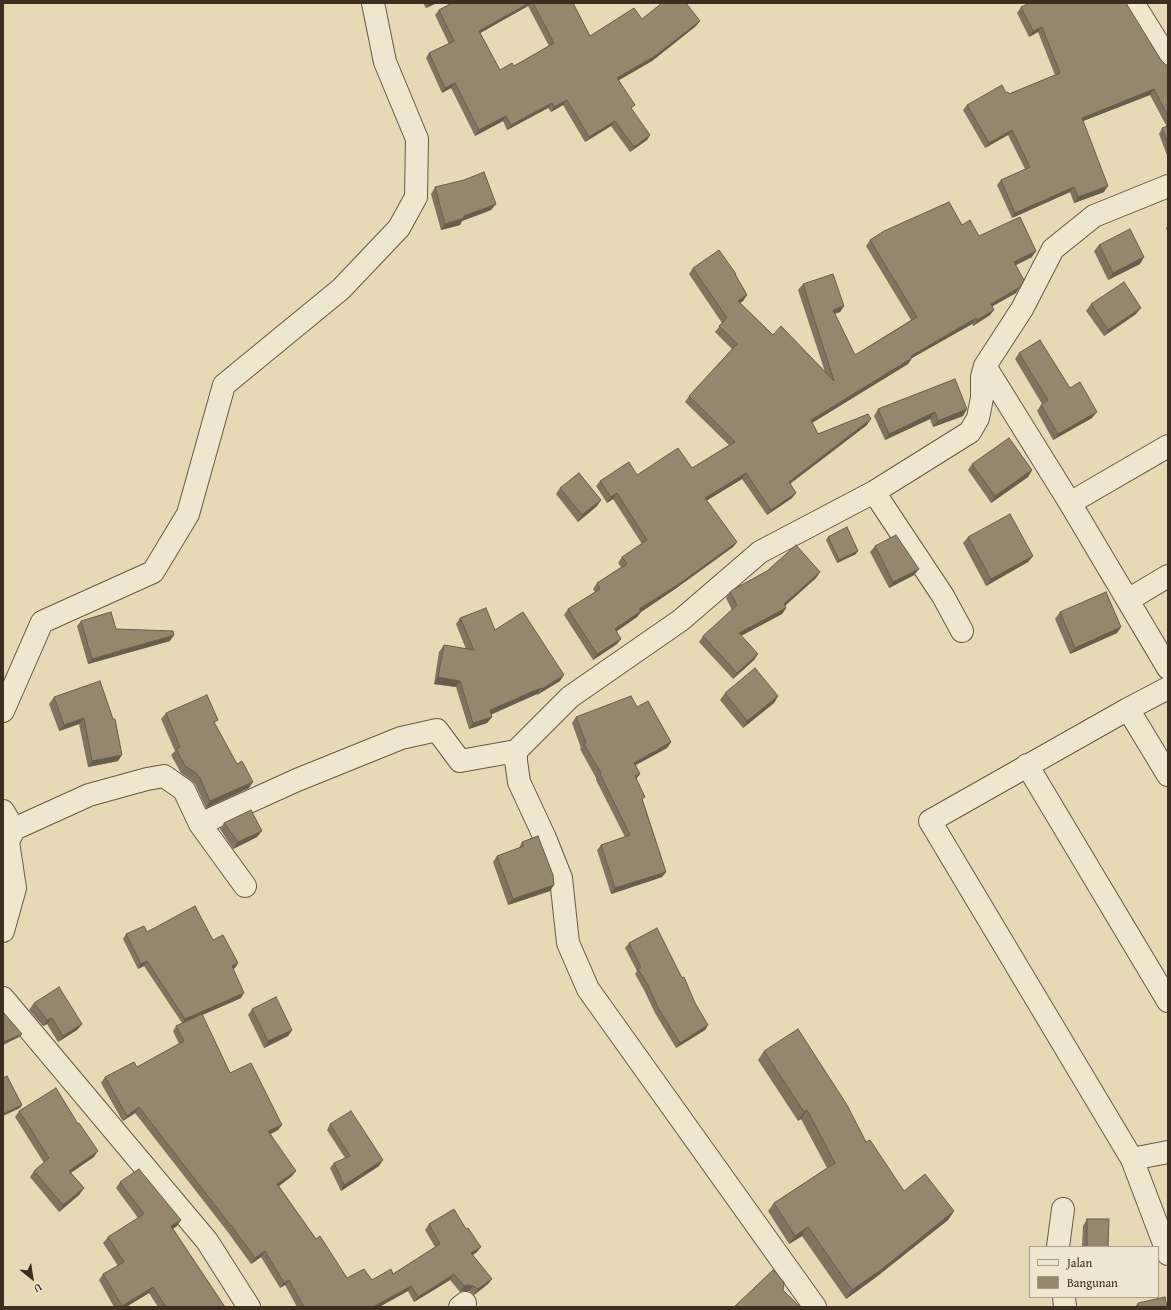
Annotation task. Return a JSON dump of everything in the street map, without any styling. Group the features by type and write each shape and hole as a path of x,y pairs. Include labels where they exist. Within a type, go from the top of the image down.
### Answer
{"street":[{"path":"3,711 42,622 153,572 188,514 224,385 341,289 399,228 416,197 417,139 385,62 373,3"},
{"path":"1133,3 1168,59"},
{"path":"200,824 297,780 401,738 437,730 460,761 516,750 570,697 681,620 760,552 874,492 970,432 978,418 982,398 982,377 985,366 1022,309 1053,249 1094,216 1168,186"},
{"path":"985,366 1070,503 1168,668"},
{"path":"1070,503 1168,446"},
{"path":"874,492 943,596 962,631"},
{"path":"1128,600 1168,576"},
{"path":"1168,688 1027,765 930,821 1132,1159 1168,1254"},
{"path":"1128,709 1168,775"},
{"path":"516,750 519,782 561,878 568,943 588,989 815,1307"},
{"path":"1027,765 1168,1001"},
{"path":"3,931 15,888 7,832 89,795 147,779 164,776 184,790 200,824 245,886"},
{"path":"3,998 207,1241 249,1307"},
{"path":"1132,1159 1168,1152"},
{"path":"1058,1246 1063,1209"}],"building":[{"path":"452,3 529,3 479,31 500,70 512,63 514,66 554,43 533,3 573,3 590,36 634,8 642,19 662,3 686,3 700,21 655,56 617,78 635,105 631,108 650,135 634,147 615,121 589,137 567,100 554,107 552,103 511,125 506,116 479,130 455,83 445,88 429,53 454,41 439,10"},
{"path":"1030,3 1126,3 1161,60 1168,65 1168,116 1154,89 1082,118 1108,186 1078,197 1074,187 1015,213 1001,180 1030,167 1012,130 989,143 967,105 1002,85 1006,93 1008,92 1009,94 1060,73 1042,27 1033,31 1021,7"},
{"path":"1168,126 1168,143 1162,128"},
{"path":"484,172 496,204 464,216 464,218 445,224 435,187 464,180"},
{"path":"949,202 962,225 970,220 979,236 1020,217 1036,251 1014,262 1024,280 1020,287 991,304 994,310 977,320 976,318 911,356 912,358 811,420 818,434 868,414 871,419 789,482 796,493 771,510 746,473 705,498 737,542 679,584 639,609 641,611 615,629 621,639 597,654 568,609 600,589 597,583 627,564 622,557 647,540 617,493 611,497 600,481 629,462 637,475 678,448 692,468 735,442 689,396 737,344 719,326 727,318 693,268 719,250 736,274 747,295 738,301 773,335 781,326 834,381 803,284 833,274 844,306 833,310 855,355 917,317 870,240 884,231"},
{"path":"1130,229 1144,257 1113,273 1099,245"},
{"path":"1124,282 1141,308 1108,330 1091,304"},
{"path":"1040,340 1070,388 1080,382 1097,412 1058,434 1041,405 1048,400 1019,353"},
{"path":"955,379 967,409 938,421 935,412 889,434 878,409"},
{"path":"1009,438 1032,470 995,496 972,464"},
{"path":"579,473 601,500 582,515 560,488"},
{"path":"1010,514 1033,556 991,579 968,537"},
{"path":"847,527 858,551 839,560 828,537"},
{"path":"896,535 919,569 893,582 875,546"},
{"path":"796,545 820,572 784,604 786,608 739,633 758,654 737,673 703,636 737,605 730,592 767,571"},
{"path":"1106,592 1121,627 1075,648 1060,612"},
{"path":"486,608 495,630 523,612 564,675 542,689 541,688 490,710 492,717 473,723 460,681 438,677 444,645 474,650 460,618"},
{"path":"111,612 116,629 173,631 174,635 92,659 81,621"},
{"path":"755,668 778,696 747,721 725,693"},
{"path":"100,681 113,719 115,719 122,755 92,761 84,718 64,725 54,697"},
{"path":"207,695 218,720 214,722 237,764 242,761 253,782 210,801 200,778 196,773 185,766 176,749 180,747 166,713"},
{"path":"631,696 637,707 648,701 671,742 634,763 640,774 635,776 645,797 642,799 666,872 615,888 601,845 630,835 600,774 601,773 584,744 586,743 576,717"},
{"path":"251,810 262,831 238,842 224,823"},
{"path":"538,836 553,875 554,885 513,899 497,856 524,846 522,842"},
{"path":"195,906 213,940 223,935 238,963 232,966 244,993 185,1019 147,961 141,964 126,934 144,926 147,932"},
{"path":"657,928 682,978 684,977 695,1003 708,1025 680,1043 658,1008 648,985 638,969 641,967 629,943"},
{"path":"59,987 82,1024 63,1036 52,1018 47,1020 34,1003"},
{"path":"276,997 292,1030 268,1041 252,1009"},
{"path":"3,1012 22,1034 3,1042"},
{"path":"202,1014 230,1073 251,1063 282,1125 268,1131 296,1171 277,1184 316,1239 320,1236 347,1278 364,1269 372,1280 391,1269 393,1274 440,1244 429,1224 454,1209 466,1229 468,1228 481,1247 471,1253 492,1279 478,1289 473,1286 464,1286 454,1274 418,1297 411,1286 373,1307 304,1307 289,1280 284,1283 265,1251 255,1258 139,1107 127,1116 105,1077 134,1062 137,1067 184,1041 176,1026"},
{"path":"798,1029 847,1105 866,1142 870,1140 904,1191 925,1174 954,1211 882,1269 852,1290 808,1227 795,1236 774,1203 835,1163 807,1110 804,1112 764,1051"},
{"path":"7,1076 22,1105 3,1114 3,1078"},
{"path":"56,1088 78,1124 79,1123 98,1151 69,1171 84,1188 63,1205 34,1171 49,1158 19,1111"},
{"path":"351,1111 383,1160 344,1185 334,1163 350,1156 330,1124"},
{"path":"139,1169 181,1220 171,1226 225,1307 166,1307 153,1287 122,1306 103,1274 124,1262 108,1237 144,1214 120,1182"},
{"path":"1087,1219 1109,1219 1108,1246 1087,1246"},
{"path":"773,1270 784,1282 783,1290 800,1307 734,1307"},
{"path":"1165,1297 1167,1307 1138,1307 1138,1303"}]}
